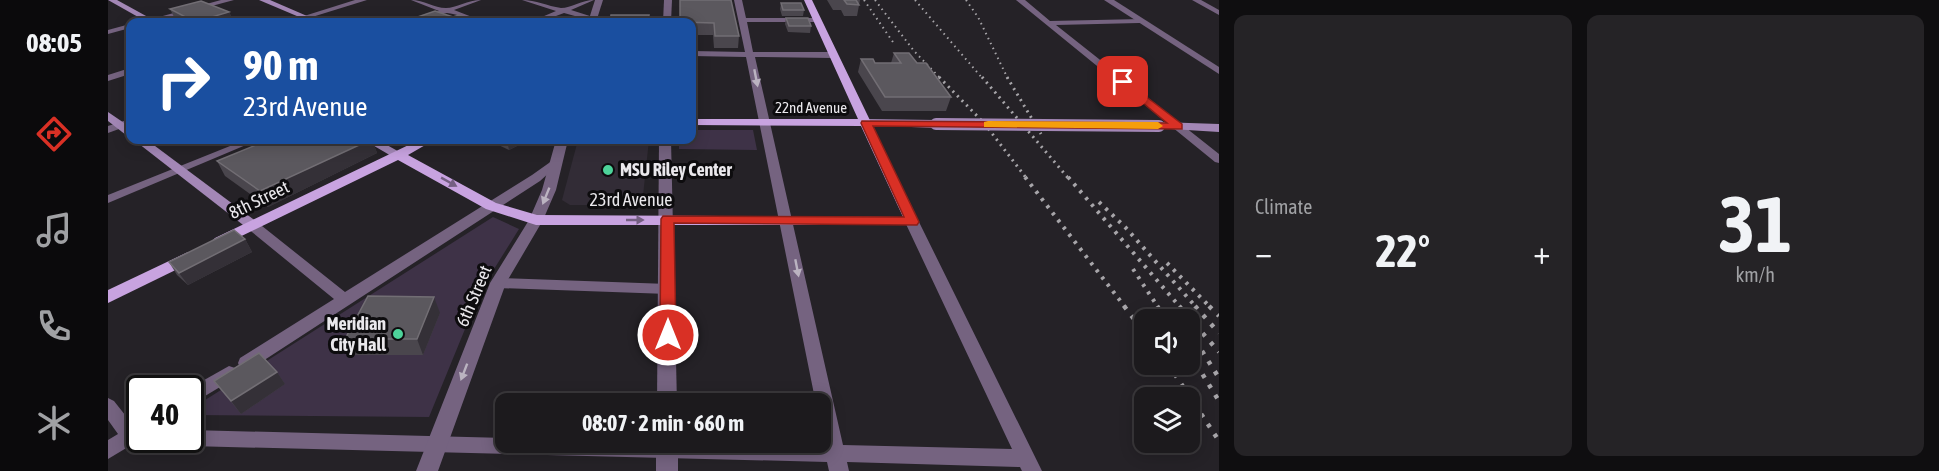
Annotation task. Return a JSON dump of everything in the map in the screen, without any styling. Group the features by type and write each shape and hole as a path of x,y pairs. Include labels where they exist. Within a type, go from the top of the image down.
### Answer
{"main road":[{"path":"111,0 142,18"},
{"path":"263,0 306,18"},
{"path":"808,0 912,222"},
{"path":"108,115 126,125"},
{"name":"22nd Avenue","path":"696,122 1219,128"},
{"path":"145,144 252,225"},
{"name":"23rd Avenue","path":"378,144 491,206 536,220 912,222"},
{"name":"8th Street","path":"108,297 419,144"}],"street":[{"path":"164,18 230,0"},
{"path":"306,18 363,0"},
{"path":"415,0 468,18"},
{"path":"425,18 477,0"},
{"path":"526,0 584,18"},
{"path":"545,18 590,0"},
{"path":"594,18 599,0"},
{"path":"667,18 668,0"},
{"path":"738,0 787,221 836,462"},
{"path":"1020,0 1219,160"},
{"path":"1108,0 1219,71"},
{"path":"1196,0 1219,13"},
{"path":"744,20 817,20"},
{"path":"1049,23 1139,21"},
{"path":"108,32 126,27"},
{"path":"696,54 832,55"},
{"path":"108,78 126,72"},
{"path":"108,129 126,126"},
{"path":"108,199 243,144"},
{"name":"6th Street","path":"427,471 498,283 536,220 549,190 561,144"},
{"path":"665,144 668,219 668,393"},
{"path":"204,389 536,178 556,160"},
{"path":"741,453 836,462 1029,465 912,222"},
{"path":"252,225 345,300"},
{"path":"498,283 668,289"},
{"path":"108,406 126,424"},
{"path":"204,439 435,447 495,447"},
{"path":"108,450 126,440"},
{"path":"667,453 667,471"}],"shaded area":[{"path":"696,130 753,130 757,150 679,149 679,144 696,144"},
{"name":"MSU Riley Center","path":"577,144 649,144 642,205 570,205 562,200"},
{"path":"493,217 519,229 481,290 429,417 204,415 204,401"}],"building":[{"path":"680,0 731,0 739,36 715,36 714,23 696,22 696,18 680,18"},
{"path":"844,0 856,0 859,5 847,4"},
{"path":"201,1 229,12 209,18 187,18 170,9"},
{"path":"781,3 801,3 804,10 783,10"},
{"path":"435,11 453,17 459,15 468,18 415,18"},
{"path":"611,15 649,15 649,18 611,18"},
{"path":"786,18 808,18 811,26 789,26"},
{"path":"894,53 909,53 917,63 926,63 951,97 885,97 861,59 873,59 875,63 901,63"},
{"path":"258,144 361,144 260,191 217,161"},
{"path":"234,230 245,239 179,273 169,262"},
{"path":"368,296 434,297 417,339 345,339"},
{"path":"259,353 277,372 231,401 214,381"}],"railway":[{"path":"864,0 895,45"},
{"path":"875,0 914,51 941,79"},
{"path":"915,0 983,79"},
{"path":"966,0 978,17 1007,77"},
{"path":"939,77 984,123 1027,179"},
{"path":"982,77 1069,179"},
{"path":"1007,77 1041,134"},
{"path":"1025,177 1125,307"},
{"path":"1068,177 1180,307"},
{"path":"1099,202 1126,228 1196,307"},
{"path":"1167,263 1210,307"},
{"path":"1133,269 1158,307"},
{"path":"1124,306 1134,319"},
{"path":"1179,306 1219,352"},
{"path":"1195,306 1219,333"},
{"path":"1210,307 1219,316"},
{"path":"1202,351 1219,378"},
{"path":"1200,370 1219,401"},
{"path":"1175,375 1219,441"}],"slow traffic":[{"path":"988,125 1158,126"}],"place":[{"name":"MSU Riley Center","path":"608,170"},
{"name":"Meridian City Hall","path":"398,334"}],"route":[{"path":"668,335 668,219 912,222 866,123 1178,126 1123,82"}]}
